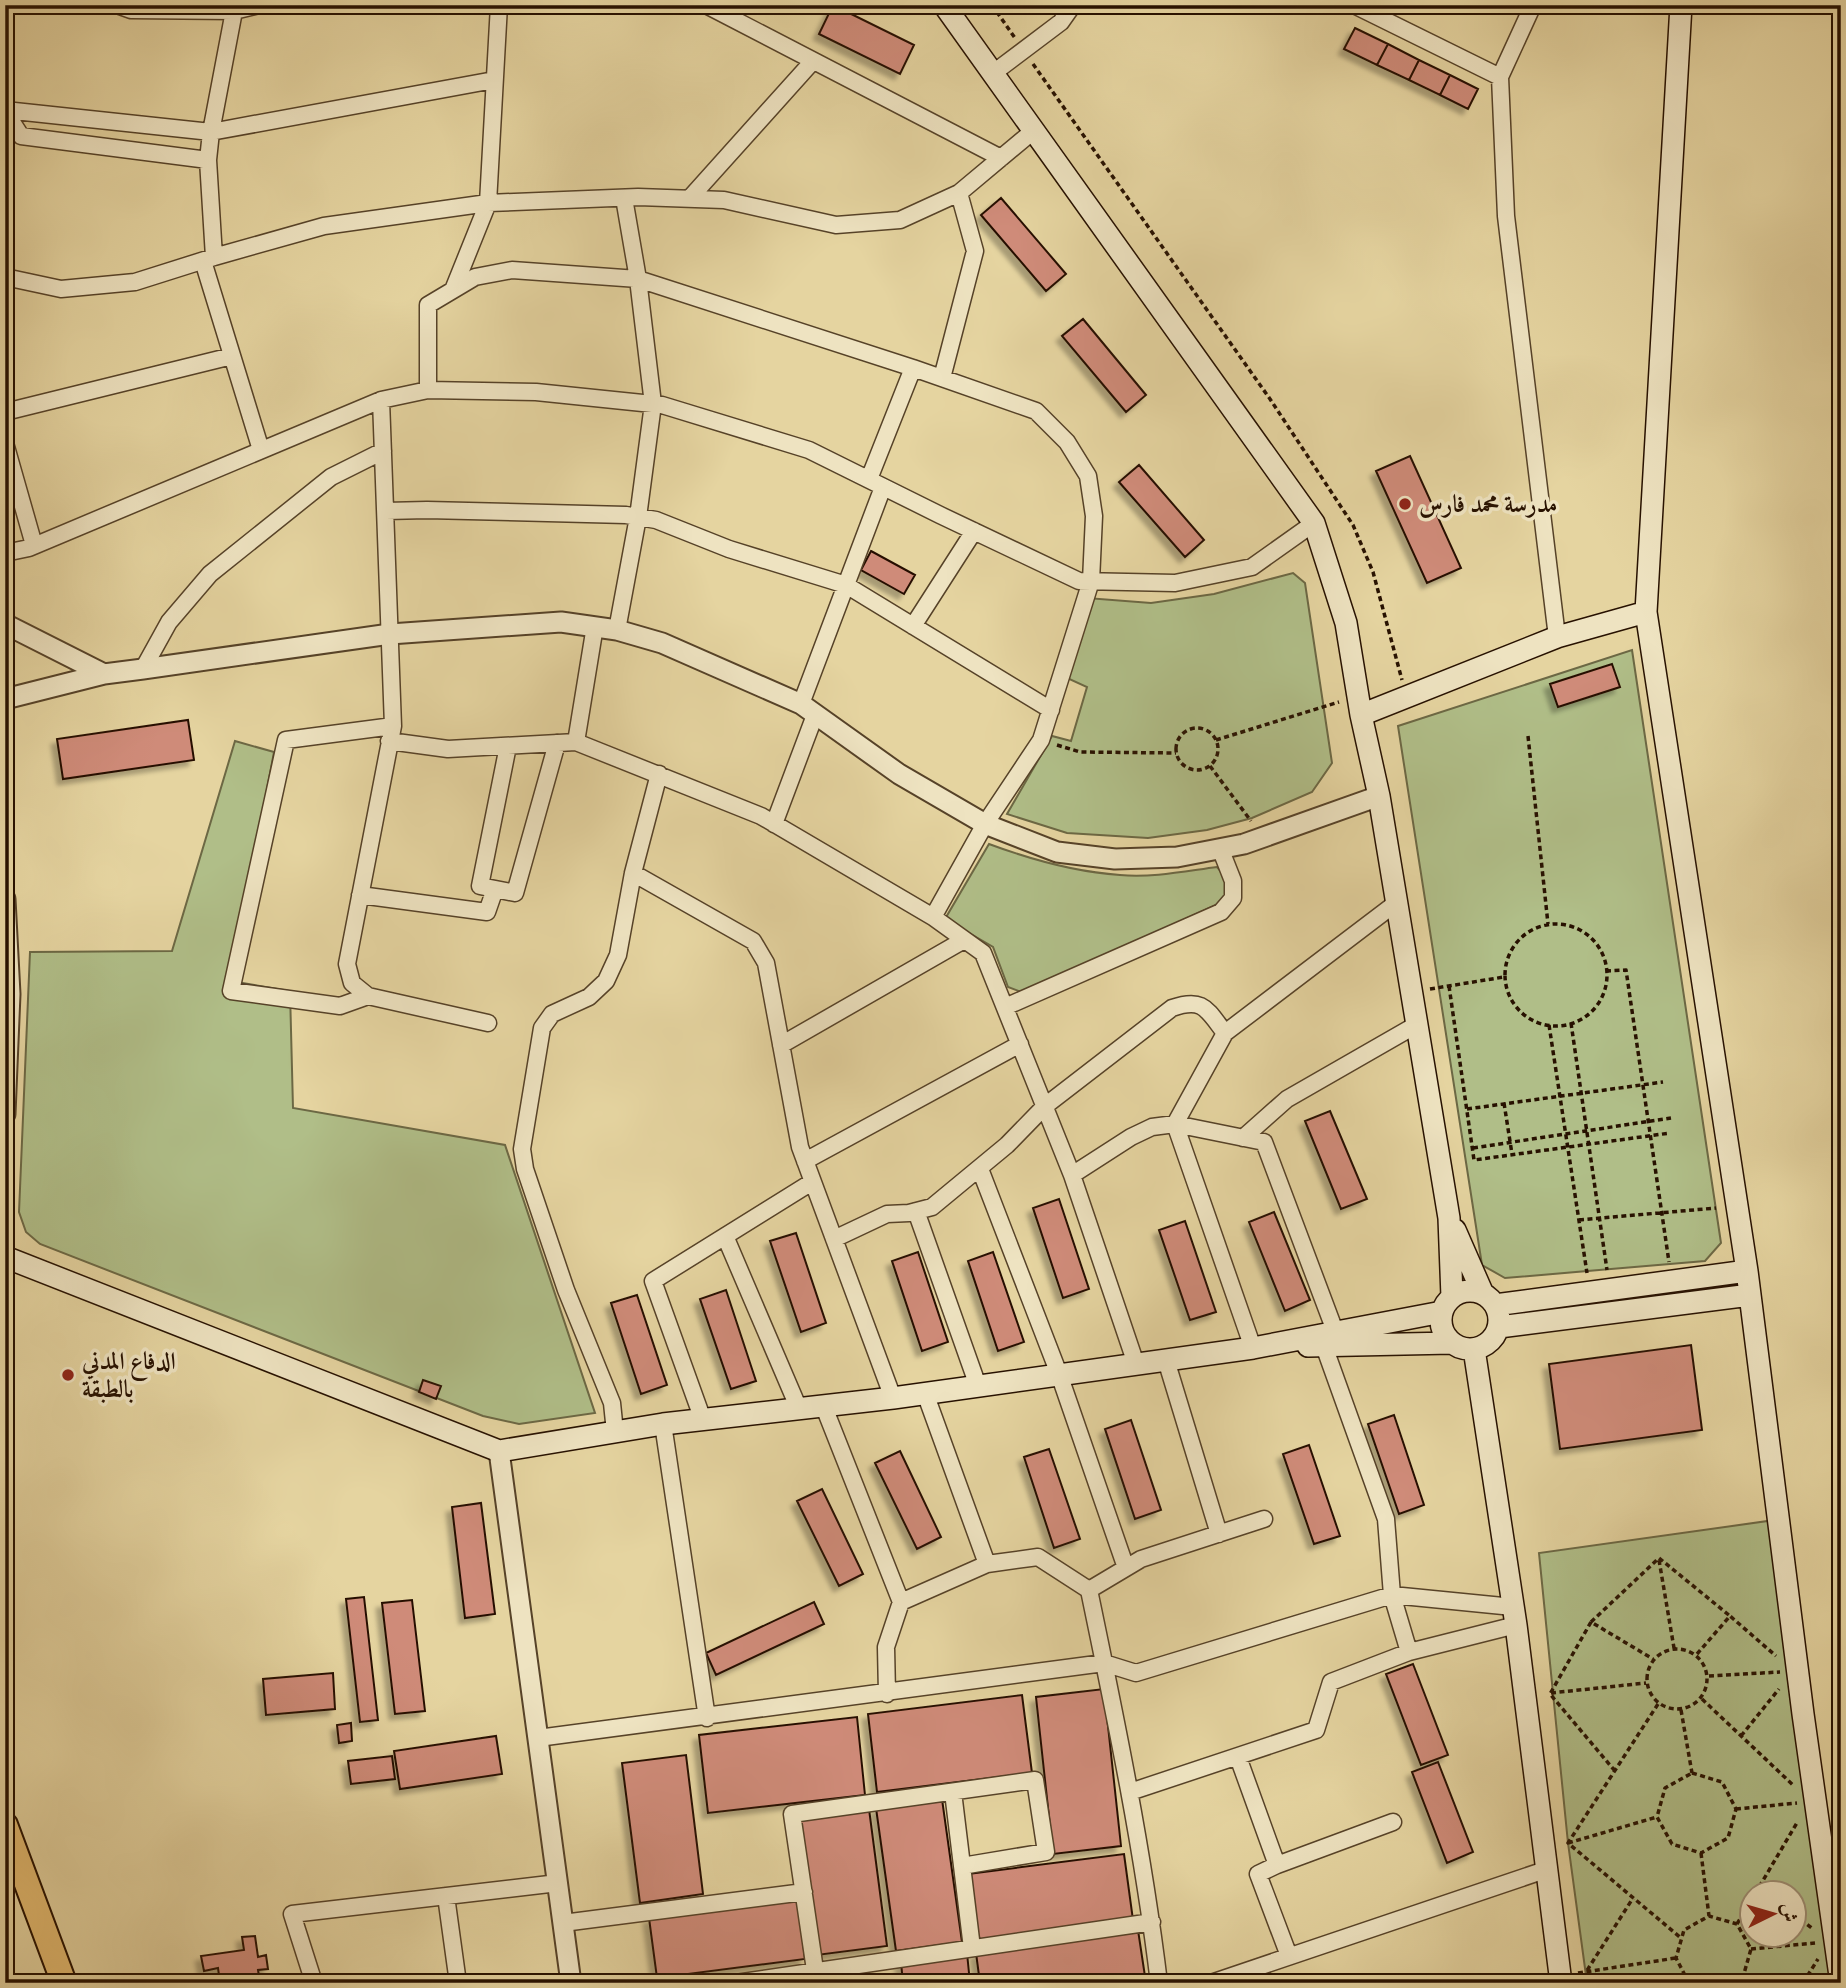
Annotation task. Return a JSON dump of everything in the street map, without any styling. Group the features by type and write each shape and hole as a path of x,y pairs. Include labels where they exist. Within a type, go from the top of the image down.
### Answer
{"main road":[{"path":"944,5 1032,132 1314,523 1346,622 1379,796 1449,1219 1447,1304 1442,1329 1452,1343 1460,1348 1474,1349 1489,1343 1499,1327 1499,1317 1449,1219"},
{"path":"1681,5 1646,612 1747,1271 1802,1714 1840,1983"},
{"path":"1360,706 1407,697 1557,637 1646,612"},
{"path":"5,1257 499,1451 663,1424 824,1407 1329,1338 1447,1304 1467,1291 1489,1299 1600,1291 1747,1271"},
{"path":"1499,1327 1750,1295"},
{"path":"1329,1338 1452,1343"},
{"path":"1474,1349 1515,1616 1561,1979"},
{"path":"5,1825 64,1983"}],"street":[{"path":"117,5 131,9 234,8 259,5"},
{"path":"453,290 488,202 499,5"},
{"path":"706,5 1001,158"},
{"path":"992,74 1061,22 1073,5"},
{"path":"1354,5 1500,77"},
{"path":"1533,5 1500,77 1506,216 1557,637"},
{"path":"234,8 208,160 209,259 232,356 261,450"},
{"path":"689,199 813,61"},
{"path":"5,111 211,132 494,80"},
{"path":"5,111 21,136 208,160"},
{"path":"6,282 61,289 135,282 324,226 488,202 624,198 724,200 836,225 900,220 959,193 1032,132"},
{"path":"942,378 975,251 959,193"},
{"path":"617,630 638,517 653,404 638,279 624,198"},
{"path":"428,390 428,305 475,277 512,270 638,279 1036,411 1068,442 1088,476 1094,516 1091,581 1041,740 985,824 933,917"},
{"path":"5,412 232,356"},
{"path":"774,824 913,368"},
{"path":"5,553 34,545 381,400 428,390 536,392 653,404 809,450 1079,581 1175,583 1252,566 1314,523"},
{"path":"381,400 391,734 347,964 352,983 368,996 488,1023"},
{"path":"5,443 34,545"},
{"path":"142,668 169,622 210,574 331,477 383,451"},
{"path":"386,511 638,517 656,520 729,549 846,584 1051,710"},
{"path":"913,626 974,531"},
{"path":"5,699 104,674 142,668 390,634 561,622 617,630 662,643 808,710 899,774 985,824 1057,852 1115,859 1177,857 1263,837 1379,796"},
{"path":"5,624 104,674"},
{"path":"576,742 594,626"},
{"path":"368,996 340,1006 231,991 286,740 391,734 448,749 576,742 761,816 933,917 983,953 1072,1175 1136,1364"},
{"path":"508,746 480,886 515,893 557,743"},
{"path":"615,1432 612,1403 566,1290 525,1169 522,1149 542,1028 552,1014 589,998 606,981 618,956 633,873 659,774"},
{"path":"1005,1007 1221,912 1233,898 1233,881 1220,848"},
{"path":"633,873 753,941 766,963 800,1147 893,1398"},
{"path":"360,895 487,912 495,889"},
{"path":"5,899 10,994 5,1114"},
{"path":"1253,1348 1175,1124 1225,1033 1396,903"},
{"path":"781,1045 964,940"},
{"path":"834,1240 887,1214 932,1207 980,1170 1045,1106 1172,1008 1195,1003 1205,1006 1225,1033"},
{"path":"1244,1138 1287,1099 1416,1025"},
{"path":"805,1161 1020,1044"},
{"path":"1072,1175 1131,1137 1152,1127 1175,1124 1264,1142 1386,1519 1392,1595 1409,1652"},
{"path":"980,1170 1059,1374 1126,1568"},
{"path":"703,1420 653,1281 813,1182"},
{"path":"916,1211 978,1386"},
{"path":"726,1236 799,1409"},
{"path":"1166,1360 1219,1534"},
{"path":"925,1393 987,1564"},
{"path":"824,1407 901,1602 886,1647 887,1694"},
{"path":"663,1424 707,1718"},
{"path":"499,1451 571,1983"},
{"path":"1089,1590 1141,1559 1264,1519"},
{"path":"901,1602 987,1564 1038,1557 1089,1590 1130,1792 1152,1922 1159,1983"},
{"path":"538,1738 707,1718 1104,1663 1136,1673 1392,1595 1515,1616"},
{"path":"1130,1792 1316,1730 1331,1682 1515,1616"},
{"path":"1238,1757 1277,1865"},
{"path":"815,1970 792,1814 1035,1780 1046,1852 962,1866"},
{"path":"953,1792 972,1948"},
{"path":"1289,1956 1258,1874 1393,1822"},
{"path":"1211,1983 1547,1859"},
{"path":"314,1983 292,1914 558,1883"},
{"path":"563,1923 804,1892"},
{"path":"446,1896 458,1983"},
{"path":"736,1983 815,1970 840,1975 972,1948 1152,1922"}],"path":[{"path":"992,5 1270,399 1353,525 1373,572 1407,697"},
{"path":"1216,740 1360,706"},
{"path":"1194,728 1207,731 1216,740 1218,754 1210,766 1196,771 1189,769 1178,759 1178,740 1182,734 1194,728"},
{"path":"1528,736 1548,924"},
{"path":"1041,740 1080,752 1177,753"},
{"path":"1210,766 1263,837"},
{"path":"1556,923 1573,926 1587,934 1598,946 1606,962 1606,971 1603,996 1593,1010 1579,1021 1563,1026 1530,1019 1516,1008 1504,977 1506,960 1513,946 1525,933 1556,923"},
{"path":"1606,971 1626,970 1669,1264"},
{"path":"1410,992 1504,977"},
{"path":"1449,986 1474,1160 1670,1133"},
{"path":"1571,1023 1600,1219 1600,1291"},
{"path":"1549,1025 1579,1220 1600,1291"},
{"path":"1467,1109 1662,1082"},
{"path":"1504,1104 1512,1154"},
{"path":"1473,1148 1671,1118"},
{"path":"1579,1220 1716,1208"},
{"path":"1659,1558 1784,1663"},
{"path":"1550,1693 1591,1622 1659,1558"},
{"path":"1659,1558 1674,1648"},
{"path":"1697,1654 1730,1616"},
{"path":"1591,1622 1653,1659"},
{"path":"1674,1648 1697,1654 1709,1676 1702,1699 1681,1710 1658,1704 1646,1683 1653,1659 1674,1648"},
{"path":"1709,1676 1782,1672"},
{"path":"1741,1736 1785,1682"},
{"path":"1525,1696 1646,1683"},
{"path":"1550,1693 1615,1771"},
{"path":"1702,1699 1800,1792"},
{"path":"1547,1859 1568,1843 1658,1704"},
{"path":"1681,1710 1692,1773"},
{"path":"1692,1773 1721,1782 1736,1808 1728,1838 1701,1853 1672,1844 1657,1817 1665,1788 1692,1773"},
{"path":"1736,1808 1798,1802"},
{"path":"1763,1880 1804,1812"},
{"path":"1568,1843 1657,1817"},
{"path":"1568,1843 1681,1938"},
{"path":"1701,1853 1709,1916"},
{"path":"1586,1972 1633,1898"},
{"path":"1689,1983 1676,1958 1684,1930 1709,1916 1737,1924"},
{"path":"1808,1926 1819,1935"},
{"path":"1808,1944 1815,1943"},
{"path":"1734,1983 1743,1977 1751,1950"},
{"path":"1803,1983 1822,1952"},
{"path":"1561,1979 1586,1972 1676,1958"},
{"path":"1586,1972 1596,1983"}],"green space":[{"path":"1293,573 1305,583 1332,763 1312,792 1252,818 1207,830 1148,838 1067,833 1007,814 1052,736 1071,741 1087,687 1067,678 1087,598 1151,603 1214,594"},
{"path":"1632,650 1721,1243 1705,1261 1505,1278 1482,1265 1398,726"},
{"path":"235,741 274,752 231,981 290,991 293,1108 505,1145 595,1413 519,1424 483,1416 40,1244 26,1232 19,1212 30,952 172,951"},
{"path":"989,844 1054,864 1132,876 1217,867 1233,885 1229,899 1024,993 1008,987 993,947 945,919"},
{"path":"1775,1520 1833,1983 1587,1983 1568,1843 1539,1553"}],"building":[{"path":"833,5 914,45 900,74 819,34"},
{"path":"1355,28 1388,44 1377,65 1344,49"},
{"path":"1388,44 1419,60 1409,80 1377,65"},
{"path":"1419,60 1450,75 1440,95 1409,80"},
{"path":"1450,75 1478,89 1468,109 1440,95"},
{"path":"1001,198 1066,274 1046,291 981,215"},
{"path":"1083,319 1146,395 1126,412 1062,336"},
{"path":"1410,456 1461,568 1427,583 1376,471"},
{"path":"1139,465 1204,540 1185,557 1119,482"},
{"path":"871,551 915,575 904,594 861,570"},
{"path":"1612,664 1620,687 1558,707 1550,684"},
{"path":"188,720 194,760 63,779 57,739"},
{"path":"1330,1111 1367,1199 1341,1209 1305,1121"},
{"path":"1059,1199 1089,1289 1063,1298 1033,1208"},
{"path":"1274,1212 1310,1300 1285,1311 1249,1222"},
{"path":"1185,1221 1216,1312 1190,1320 1159,1230"},
{"path":"796,1233 826,1323 801,1332 770,1241"},
{"path":"918,1252 948,1342 922,1351 892,1261"},
{"path":"993,1252 1024,1342 998,1351 968,1261"},
{"path":"726,1290 756,1381 731,1389 700,1299"},
{"path":"637,1295 667,1385 641,1394 611,1303"},
{"path":"1691,1345 1702,1430 1560,1449 1549,1364"},
{"path":"423,1380 441,1386 436,1399 419,1392"},
{"path":"1394,1415 1424,1505 1399,1514 1368,1424"},
{"path":"1131,1420 1161,1510 1135,1519 1105,1429"},
{"path":"1309,1445 1340,1536 1314,1544 1283,1454"},
{"path":"1049,1449 1080,1539 1054,1548 1024,1457"},
{"path":"900,1451 941,1537 917,1549 875,1463"},
{"path":"822,1489 863,1574 839,1586 797,1501"},
{"path":"481,1503 495,1614 465,1618 452,1507"},
{"path":"364,1597 378,1720 360,1722 346,1599"},
{"path":"412,1600 425,1711 395,1714 382,1603"},
{"path":"814,1602 824,1624 716,1675 706,1653"},
{"path":"1413,1664 1448,1755 1421,1765 1386,1674"},
{"path":"333,1673 335,1709 266,1715 263,1679"},
{"path":"1104,1689 1121,1846 1053,1854 1036,1697"},
{"path":"1022,1695 1032,1773 877,1792 868,1714"},
{"path":"857,1717 865,1795 708,1813 699,1735"},
{"path":"351,1723 352,1741 339,1743 337,1725"},
{"path":"496,1736 502,1774 400,1789 394,1751"},
{"path":"686,1755 703,1894 640,1903 622,1763"},
{"path":"392,1756 395,1779 351,1784 348,1761"},
{"path":"1438,1762 1473,1852 1447,1863 1412,1772"},
{"path":"942,1799 962,1942 896,1951 876,1808"},
{"path":"869,1809 887,1946 817,1955 799,1818"},
{"path":"1124,1854 1133,1920 976,1941 968,1874"},
{"path":"798,1899 805,1959 657,1978 649,1918"},
{"path":"1138,1930 1146,1983 980,1983 976,1953"},
{"path":"255,1936 258,1957 266,1955 268,1969 258,1970 260,1983 220,1983 218,1968 204,1971 201,1956 244,1950 242,1937"},
{"path":"967,1953 970,1983 903,1983 901,1962"}],"place":[{"name":"مدرسة محمد فارس","path":"1405,504"},
{"name":"الدفاع المدني بالطبقة","path":"68,1375"}]}
